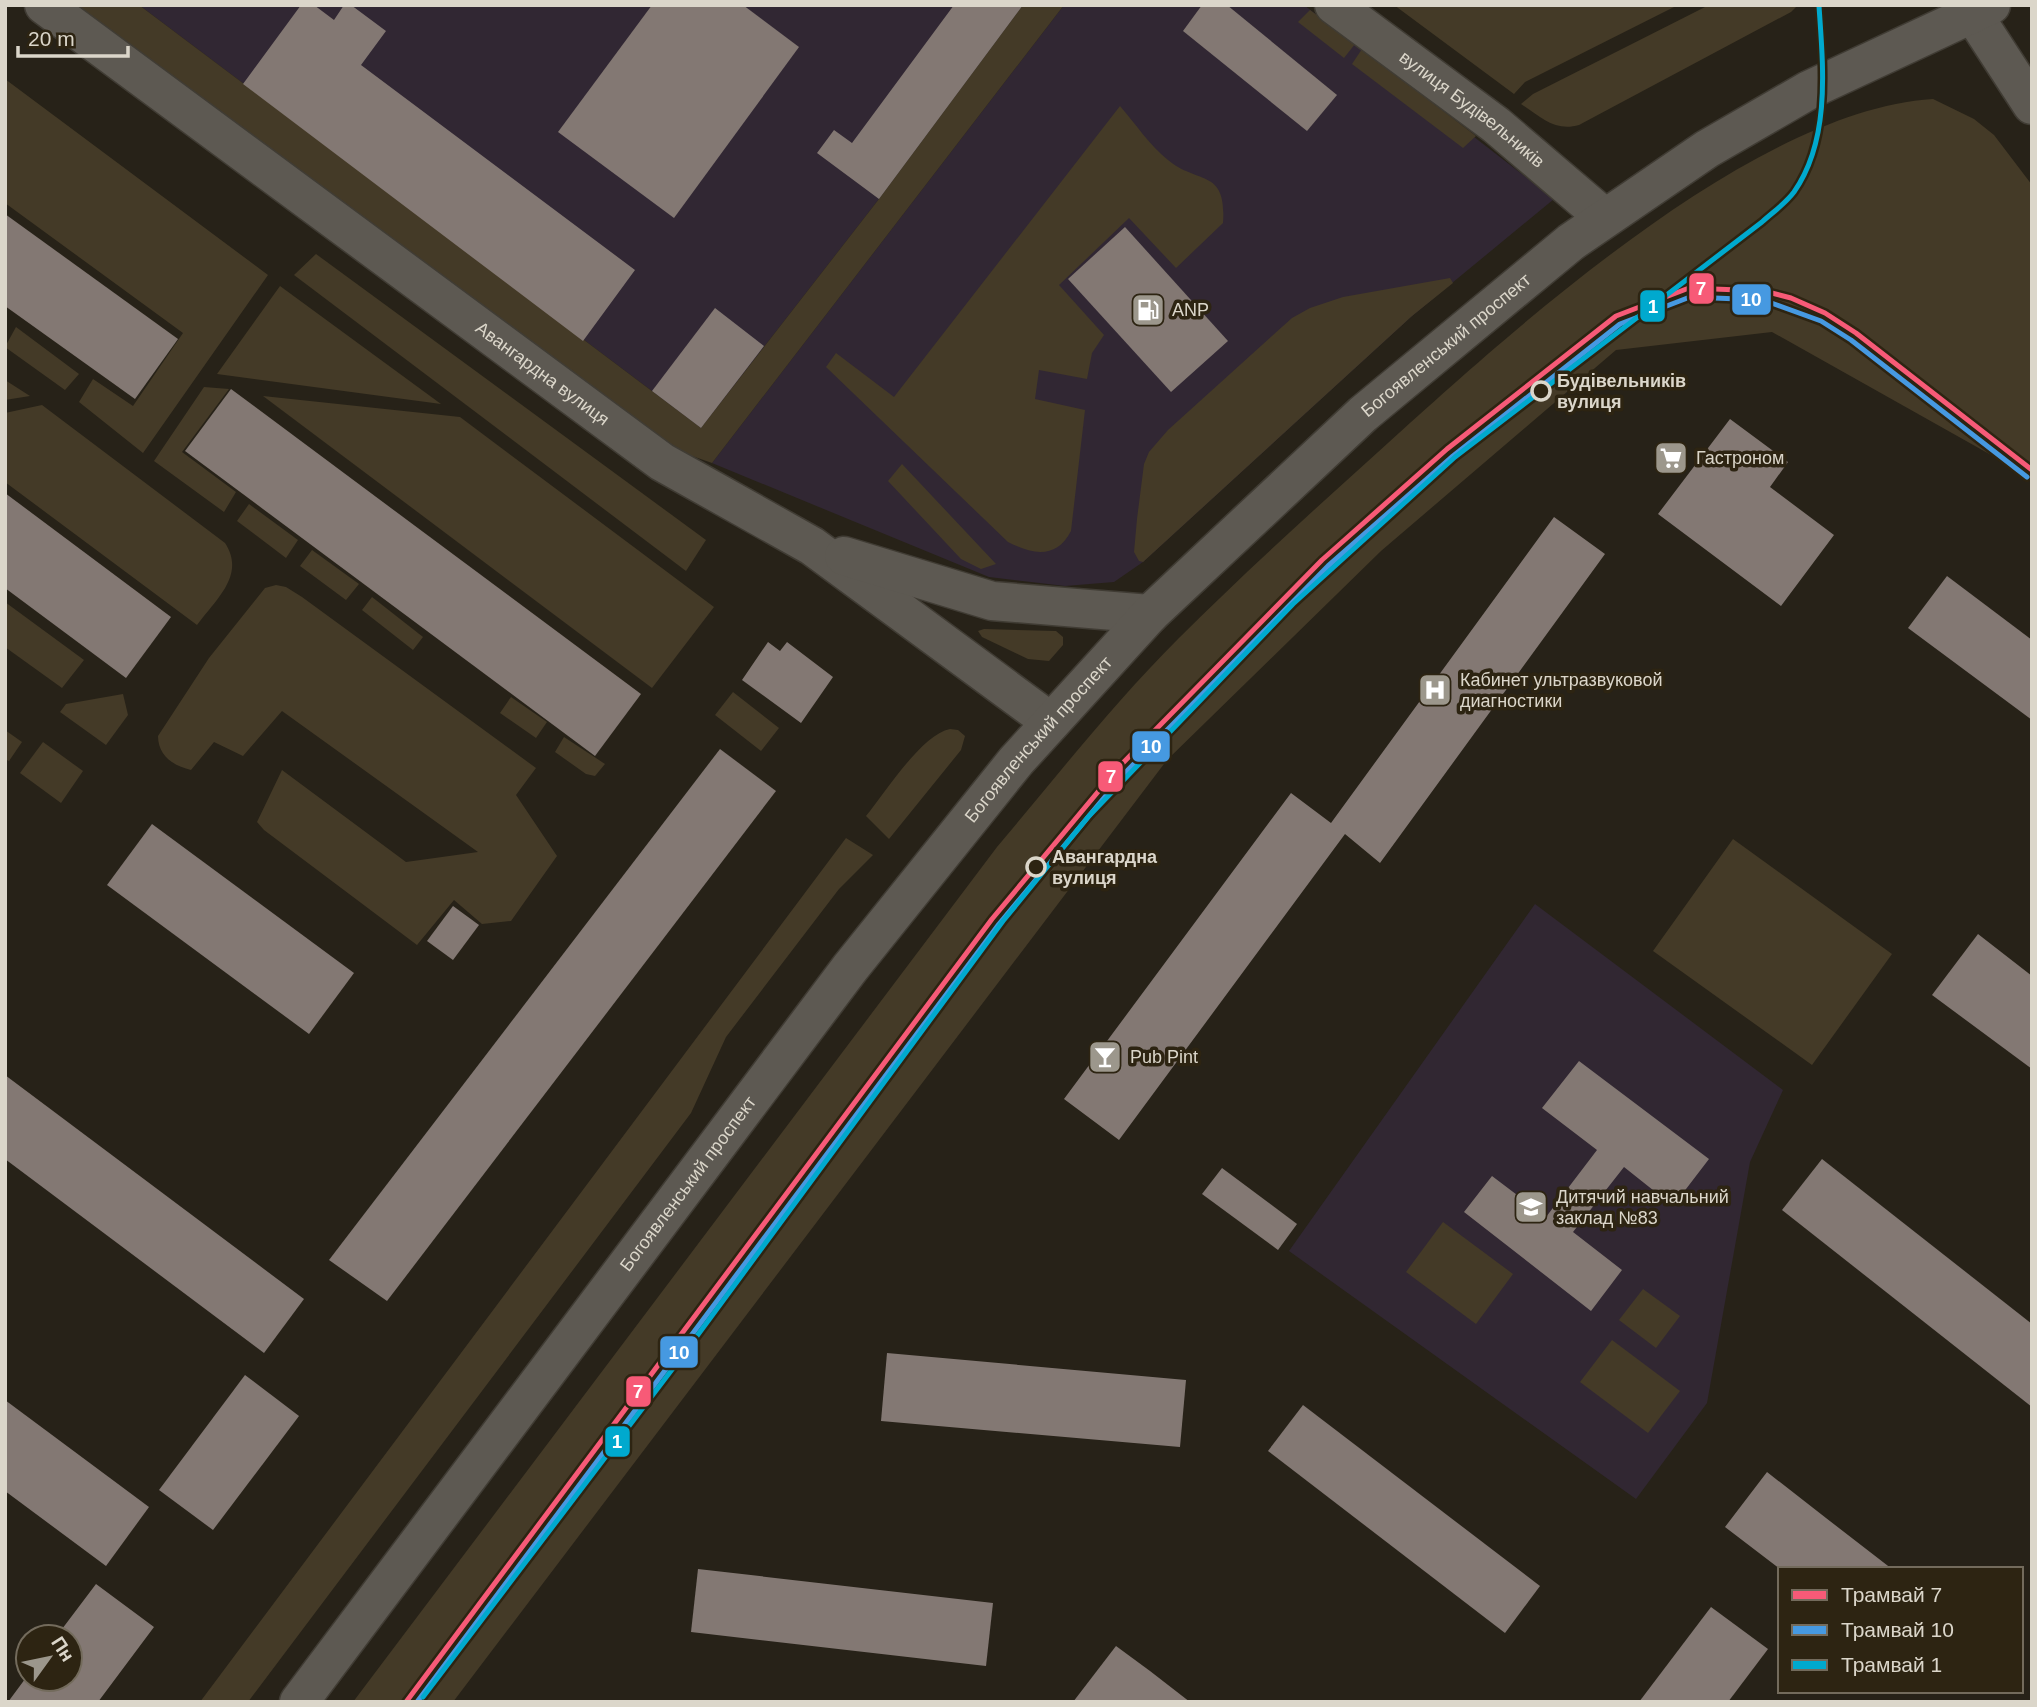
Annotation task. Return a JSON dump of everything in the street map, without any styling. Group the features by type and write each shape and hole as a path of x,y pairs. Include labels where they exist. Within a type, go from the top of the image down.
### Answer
{"main road":[{"name":"Авангардна вулиця","path":"44,5 662,463 812,546 1051,722"},
{"name":"вулиця Будівельників","path":"1334,5 1496,125 1605,218"},
{"path":"1977,8 2032,105"},
{"name":"Богоявленський проспект","path":"299,1702 850,968 1016,761 1150,614 1363,414 1544,264 1605,218 1707,149 1810,90 1977,8"},
{"path":"812,546 992,601 1150,614"}],"shaded area":[{"path":"75,5 139,5 701,428 879,199 1023,5 1064,5 712,463 672,449"},
{"path":"139,5 1023,5 879,199 701,428"},
{"path":"1064,5 1304,5 1554,199 1412,316 1143,562 1114,582 1065,586 989,577 712,463"},
{"path":"1394,5 1678,5 1525,82 1514,94"},
{"path":"1709,5 1798,5 1791,12 1579,125 1555,125 1521,104 1533,94"},
{"path":"1310,10 1355,44 1344,58 1298,22"},
{"path":"1362,49 1476,136 1463,148 1352,64"},
{"path":"5,79 268,275 143,453 79,402 93,379 133,406 183,333 5,203"},
{"path":"1933,99 1974,119 1994,135 2032,185 2032,478 1772,332 1616,350 1381,551 1167,760 453,1702 353,1702 997,847 1108,715 1178,639 1441,395 1570,286 1642,231 1716,182 1791,141 1864,112"},
{"path":"1120,106 1168,160 1215,185 1223,206 1223,223 1176,268 1129,218 1059,285 1104,335 1092,353 1087,379 1039,370 1035,399 1085,410 1071,531 1058,547 1043,552 1035,551 1008,542 826,367 836,353 894,397"},
{"path":"316,254 706,540 686,571 294,275"},
{"path":"1450,278 1453,283 1412,316 1143,562 1139,561 1134,552 1144,464 1149,452 1168,430 1292,318 1310,308 1343,297"},
{"path":"280,286 441,404 217,374"},
{"path":"16,327 79,374 65,390 5,347"},
{"path":"5,380 30,396 5,400"},
{"path":"204,387 229,389 182,452 236,492 224,512 154,461"},
{"path":"263,396 460,417 714,607 652,688"},
{"path":"42,405 225,543 231,555 230,576 220,596 197,625 5,482 5,413"},
{"path":"902,464 996,564 981,569 961,559 888,481"},
{"path":"249,504 298,540 286,558 237,521"},
{"path":"312,550 359,584 346,600 300,566"},
{"path":"276,585 286,587 302,597 536,768 516,795 557,856 511,921 482,924 454,900 417,945 264,830 257,822 282,770 406,862 478,852 282,711 243,756 214,742 191,770 173,763 164,754 158,736 209,658 265,588"},
{"path":"372,597 423,637 413,650 362,610"},
{"path":"5,602 84,660 62,688 5,647"},
{"path":"978,631 1056,631 1063,637 1063,645 1049,661 1028,659 982,637"},
{"path":"733,692 779,728 761,751 715,715"},
{"path":"123,694 128,715 106,745 60,712 66,704"},
{"path":"511,697 547,722 536,738 500,713"},
{"path":"950,729 958,730 965,736 961,750 889,839 866,816 916,753 927,742"},
{"path":"5,730 22,742 9,761 5,759"},
{"path":"564,737 605,764 595,776 586,774 555,752"},
{"path":"43,742 83,771 61,803 20,773"},
{"path":"846,838 873,855 839,889 726,1037 691,1113 248,1702 200,1702"},
{"path":"1733,839 1892,954 1812,1065 1653,951"},
{"name":"Дитячий навчальний заклад №83","path":"1535,904 1783,1090 1750,1162 1707,1403 1636,1499 1289,1251"},
{"path":"1443,1222 1513,1274 1476,1324 1406,1272"},
{"path":"1643,1289 1680,1316 1656,1348 1619,1320"},
{"path":"1612,1340 1680,1391 1648,1433 1580,1382"}],"building":[{"path":"301,5 314,5 334,20 344,5 351,5 386,31 361,65 635,270 583,341 243,84"},
{"path":"652,5 743,5 799,47 674,218 558,132"},
{"path":"954,5 1023,5 879,199 817,153 834,130 852,143"},
{"path":"1202,5 1227,5 1337,95 1307,131 1183,31"},
{"path":"5,214 178,339 135,399 5,306"},
{"name":"ANP","path":"1125,227 1228,341 1171,392 1068,279"},
{"path":"715,308 764,346 701,428 652,391"},
{"path":"231,389 641,694 595,756 185,451"},
{"path":"1730,419 1788,462 1770,487 1834,535 1781,606 1658,514"},
{"path":"5,493 171,617 126,678 5,588"},
{"path":"1554,517 1605,554 1380,863 1345,834 1119,1140 1064,1099 1291,793 1331,823"},
{"path":"1947,576 2032,640 2032,720 1908,628"},
{"path":"768,642 780,651 787,642 833,677 801,723 742,680"},
{"path":"720,749 776,791 387,1301 329,1260"},
{"path":"152,824 354,973 309,1034 107,885"},
{"path":"453,906 479,925 453,960 427,941"},
{"path":"1978,934 2032,976 2032,1069 1932,995"},
{"path":"1579,1061 1709,1159 1673,1206 1624,1167 1573,1232 1622,1270 1591,1311 1464,1212 1492,1176 1546,1217 1597,1150 1542,1108"},
{"path":"5,1075 304,1299 264,1353 5,1159"},
{"path":"1822,1159 2032,1324 2032,1407 1782,1210"},
{"path":"1222,1168 1297,1224 1278,1250 1202,1194"},
{"path":"887,1353 1186,1380 1180,1447 881,1421"},
{"path":"245,1375 299,1416 213,1530 159,1490"},
{"path":"5,1400 149,1507 106,1566 5,1491"},
{"path":"1303,1405 1540,1586 1505,1633 1268,1451"},
{"path":"1767,1472 1889,1567 1778,1567 1725,1527"},
{"path":"698,1569 993,1603 986,1666 691,1632"},
{"path":"96,1584 154,1627 98,1702 8,1702 15,1693 84,1693 84,1623 67,1623"},
{"path":"1711,1607 1768,1649 1728,1702 1639,1702"},
{"path":"1116,1646 1150,1671 1190,1702 1073,1702"}],"tram line":[{"name":"1","path":"423,1697 680,1359 1003,921 1089,816 1293,604 1455,457 1762,222 1794,192 1806,171 1819,126 1823,77 1819,6"},
{"name":"7","path":"406,1702 992,919 1117,769 1322,560 1447,449 1616,316 1689,288 1764,291 1791,298 1825,313 1856,333 2032,470"},
{"name":"10","path":"417,1702 999,924 1123,775 1328,566 1453,456 1620,324 1690,297 1763,300 1821,321 1851,340 2027,477"}],"place":[{"name":"ANP","path":"1148,310"},
{"name":"Будівельників вулиця","path":"1541,391"},
{"name":"Гастроном","path":"1671,458"},
{"name":"Кабинет ультразвуковой диагностики","path":"1435,690"},
{"name":"Авангардна вулиця","path":"1036,867"},
{"name":"Pub Pint","path":"1105,1057"},
{"name":"Дитячий навчальний заклад №83","path":"1531,1207"}]}
